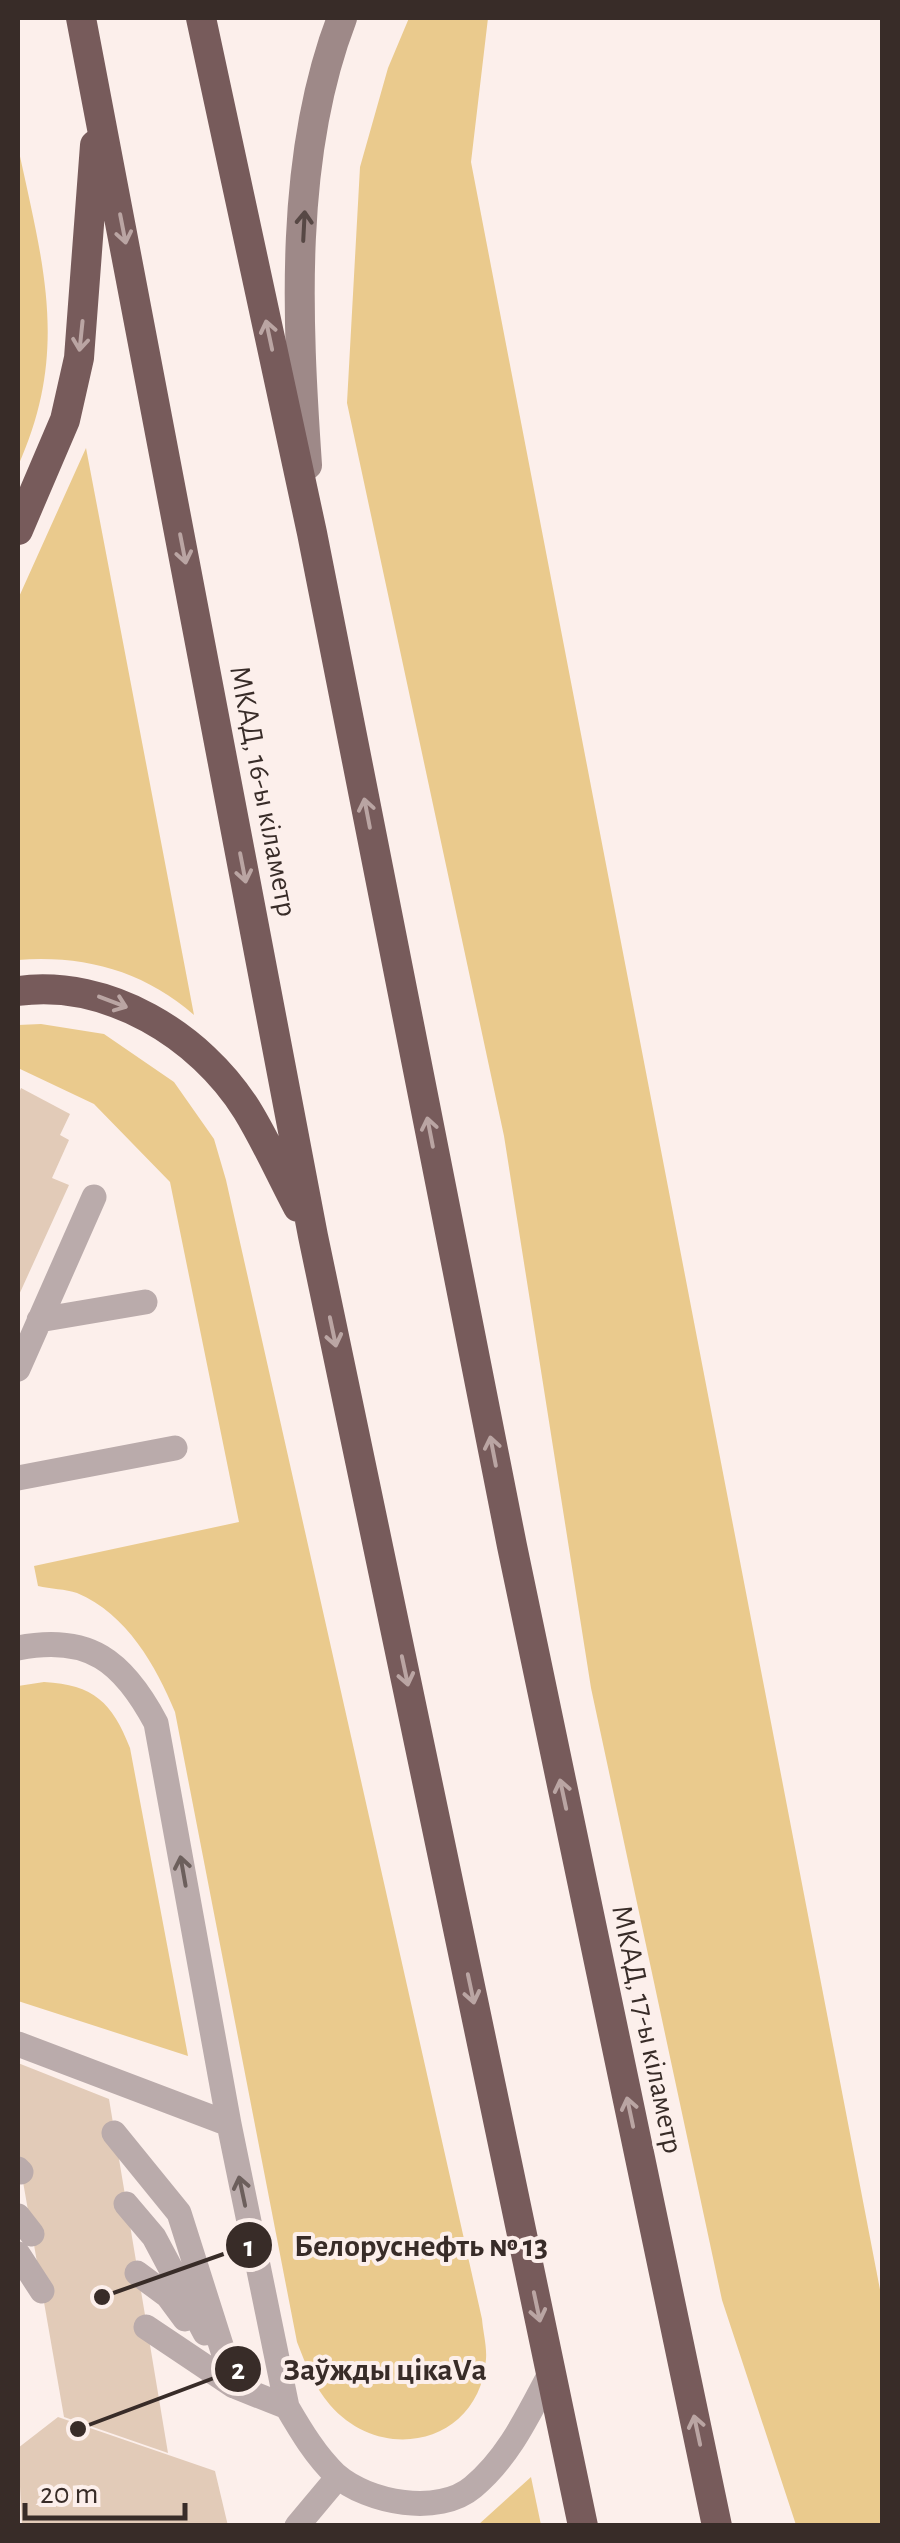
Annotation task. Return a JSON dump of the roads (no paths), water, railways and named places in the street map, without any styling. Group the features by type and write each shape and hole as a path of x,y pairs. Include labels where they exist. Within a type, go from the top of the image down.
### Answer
{"highway":[{"name":"МКАД, 16-ы кіламетр","path":"81,18 313,1236 550,2374"},
{"path":"201,18 312,533"},
{"path":"18,530 65,420 79,358 98,99"},
{"name":"МКАД, 17-ы кіламетр","path":"312,533 512,1546 717,2526"},
{"path":"18,991 98,996 145,1014 197,1050 246,1108 313,1236"},
{"path":"550,2374 583,2526"}],"main road":[{"path":"312,533 302,388 306,182 330,50 342,18"}],"lane":[{"path":"18,1369 94,1197"},
{"path":"39,1320 145,1302"},
{"path":"18,1478 175,1448"},
{"path":"18,1648 54,1641 97,1655 113,1664 139,1691 156,1724 229,2124 286,2407 338,2477 378,2497 423,2504 470,2490 512,2444 550,2374"},
{"path":"18,2044 229,2124"},
{"path":"114,2133 179,2212 234,2386"},
{"path":"126,2204 154,2237 234,2386"},
{"path":"22,2235 42,2291"},
{"path":"137,2273 168,2296 234,2386"},
{"path":"146,2327 234,2386 286,2407"},
{"path":"296,2526 338,2477"}],"place":[{"name":"Белоруснефть № 13","path":"102,2297"},
{"name":"Заўжды цікаVа","path":"78,2429"}]}
